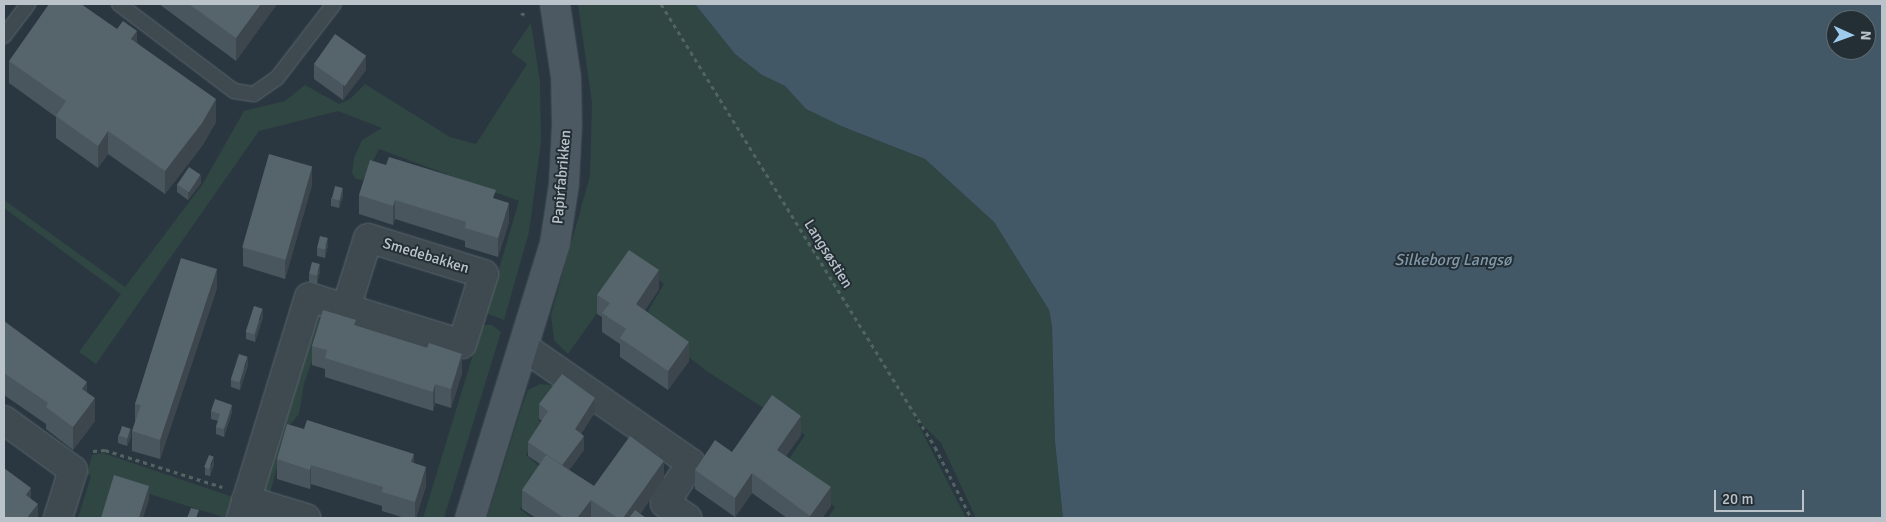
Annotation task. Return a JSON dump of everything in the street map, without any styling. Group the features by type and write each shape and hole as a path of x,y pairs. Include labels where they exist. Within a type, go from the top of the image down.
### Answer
{"street":[{"name":"Papirfabrikken","path":"470,518 555,243 564,184 566,77 555,4"},
{"name":"Smedebakken","path":"243,509 308,297 462,344 484,274 368,238 346,308"},
{"path":"524,347 691,463 665,503 687,518"},
{"path":"4,420 73,470 58,518"},
{"path":"243,509 306,518"}],"lane":[{"path":"4,36 28,4"},
{"path":"118,4 234,91 254,94 277,78 334,4"}],"path":[{"name":"Langsøstien","path":"661,4 935,447 971,518"},
{"path":"62,462 84,452 104,450 230,490 243,509"}],"green space":[{"path":"578,4 695,4 735,54 762,75 785,86 806,109 841,126 925,159 994,222 1049,310 1052,326 1055,442 1063,518 976,518 941,443 914,416 966,518 828,518 835,507 783,468 805,435 708,372 642,321 664,284 634,261 568,354 554,340 551,315 590,176 592,103"},
{"path":"531,23 540,82 541,142 529,232 504,320 486,313 519,201 379,149 363,180 356,179 352,173 354,158 362,140 382,128 338,111 259,131 96,364 79,352 121,294 4,208 4,200 125,287 202,185 244,111 285,101 305,85 339,104 350,99 365,84 450,137 476,144 527,64 511,52"},
{"path":"321,307 327,317 304,384 299,414 289,426 270,493 263,491"},
{"path":"482,325 492,325 501,332 444,518 423,518"},
{"path":"540,384 560,386 538,420 545,425 526,455 545,471 520,509 532,518 487,518 528,390"},
{"path":"103,453 233,497 226,518 114,483 103,518 78,518 91,476 87,474 92,455"}],"water":[{"name":"Silkeborg Langsø","path":"695,4 1882,4 1882,518 1063,518 1055,442 1052,326 1049,310 994,222 925,159 841,126 806,109 785,86 762,75 735,54"}],"building":[{"path":"49,4 81,4 117,29 123,21 137,31 131,39 216,99 202,123 165,171 108,131 98,146 56,116 66,101 9,61"},
{"path":"189,4 261,4 236,38"},
{"path":"335,34 366,56 345,86 314,64"},
{"path":"269,154 312,166 286,260 242,247"},
{"path":"389,157 496,190 493,198 509,203 498,238 465,228 466,222 395,200 393,206 359,195 370,160 386,165"},
{"path":"189,167 201,175 189,192 177,184"},
{"path":"335,186 343,188 340,201 332,199"},
{"path":"320,236 328,238 325,250 317,248"},
{"path":"629,250 659,270 636,304 689,342 668,371 620,338 626,329 602,313 610,303 597,295"},
{"path":"181,258 217,269 160,440 132,431 141,405 135,404"},
{"path":"312,262 320,264 317,276 309,274"},
{"path":"254,306 263,309 254,334 246,332"},
{"path":"323,310 356,320 354,325 427,348 429,343 462,354 451,389 435,384 433,392 325,358 327,350 312,346"},
{"path":"4,321 87,382 82,389 95,398 73,427 46,407 48,403 4,373"},
{"path":"239,354 248,357 239,382 231,380"},
{"path":"562,374 595,398 575,429 584,436 562,465 528,442 548,411 539,404"},
{"path":"772,395 801,416 777,450 831,487 810,516 752,473 735,498 695,470 715,440 732,452"},
{"path":"215,399 232,405 224,429 216,427 220,414 211,411"},
{"path":"307,420 414,454 411,462 426,467 415,502 382,492 383,487 311,465 310,470 277,459 287,424 304,429"},
{"path":"122,426 131,429 127,438 119,436"},
{"path":"630,436 664,461 623,518 618,518 591,500 577,518 564,518 522,490 546,455 594,486"},
{"path":"209,455 214,457 209,469 204,467"},
{"path":"4,468 31,488 26,495 38,504 27,518 4,518"},
{"path":"114,475 149,486 139,518 101,518"},
{"path":"191,508 199,510 196,518 187,518"},
{"path":"635,510 646,518 629,518"}]}
